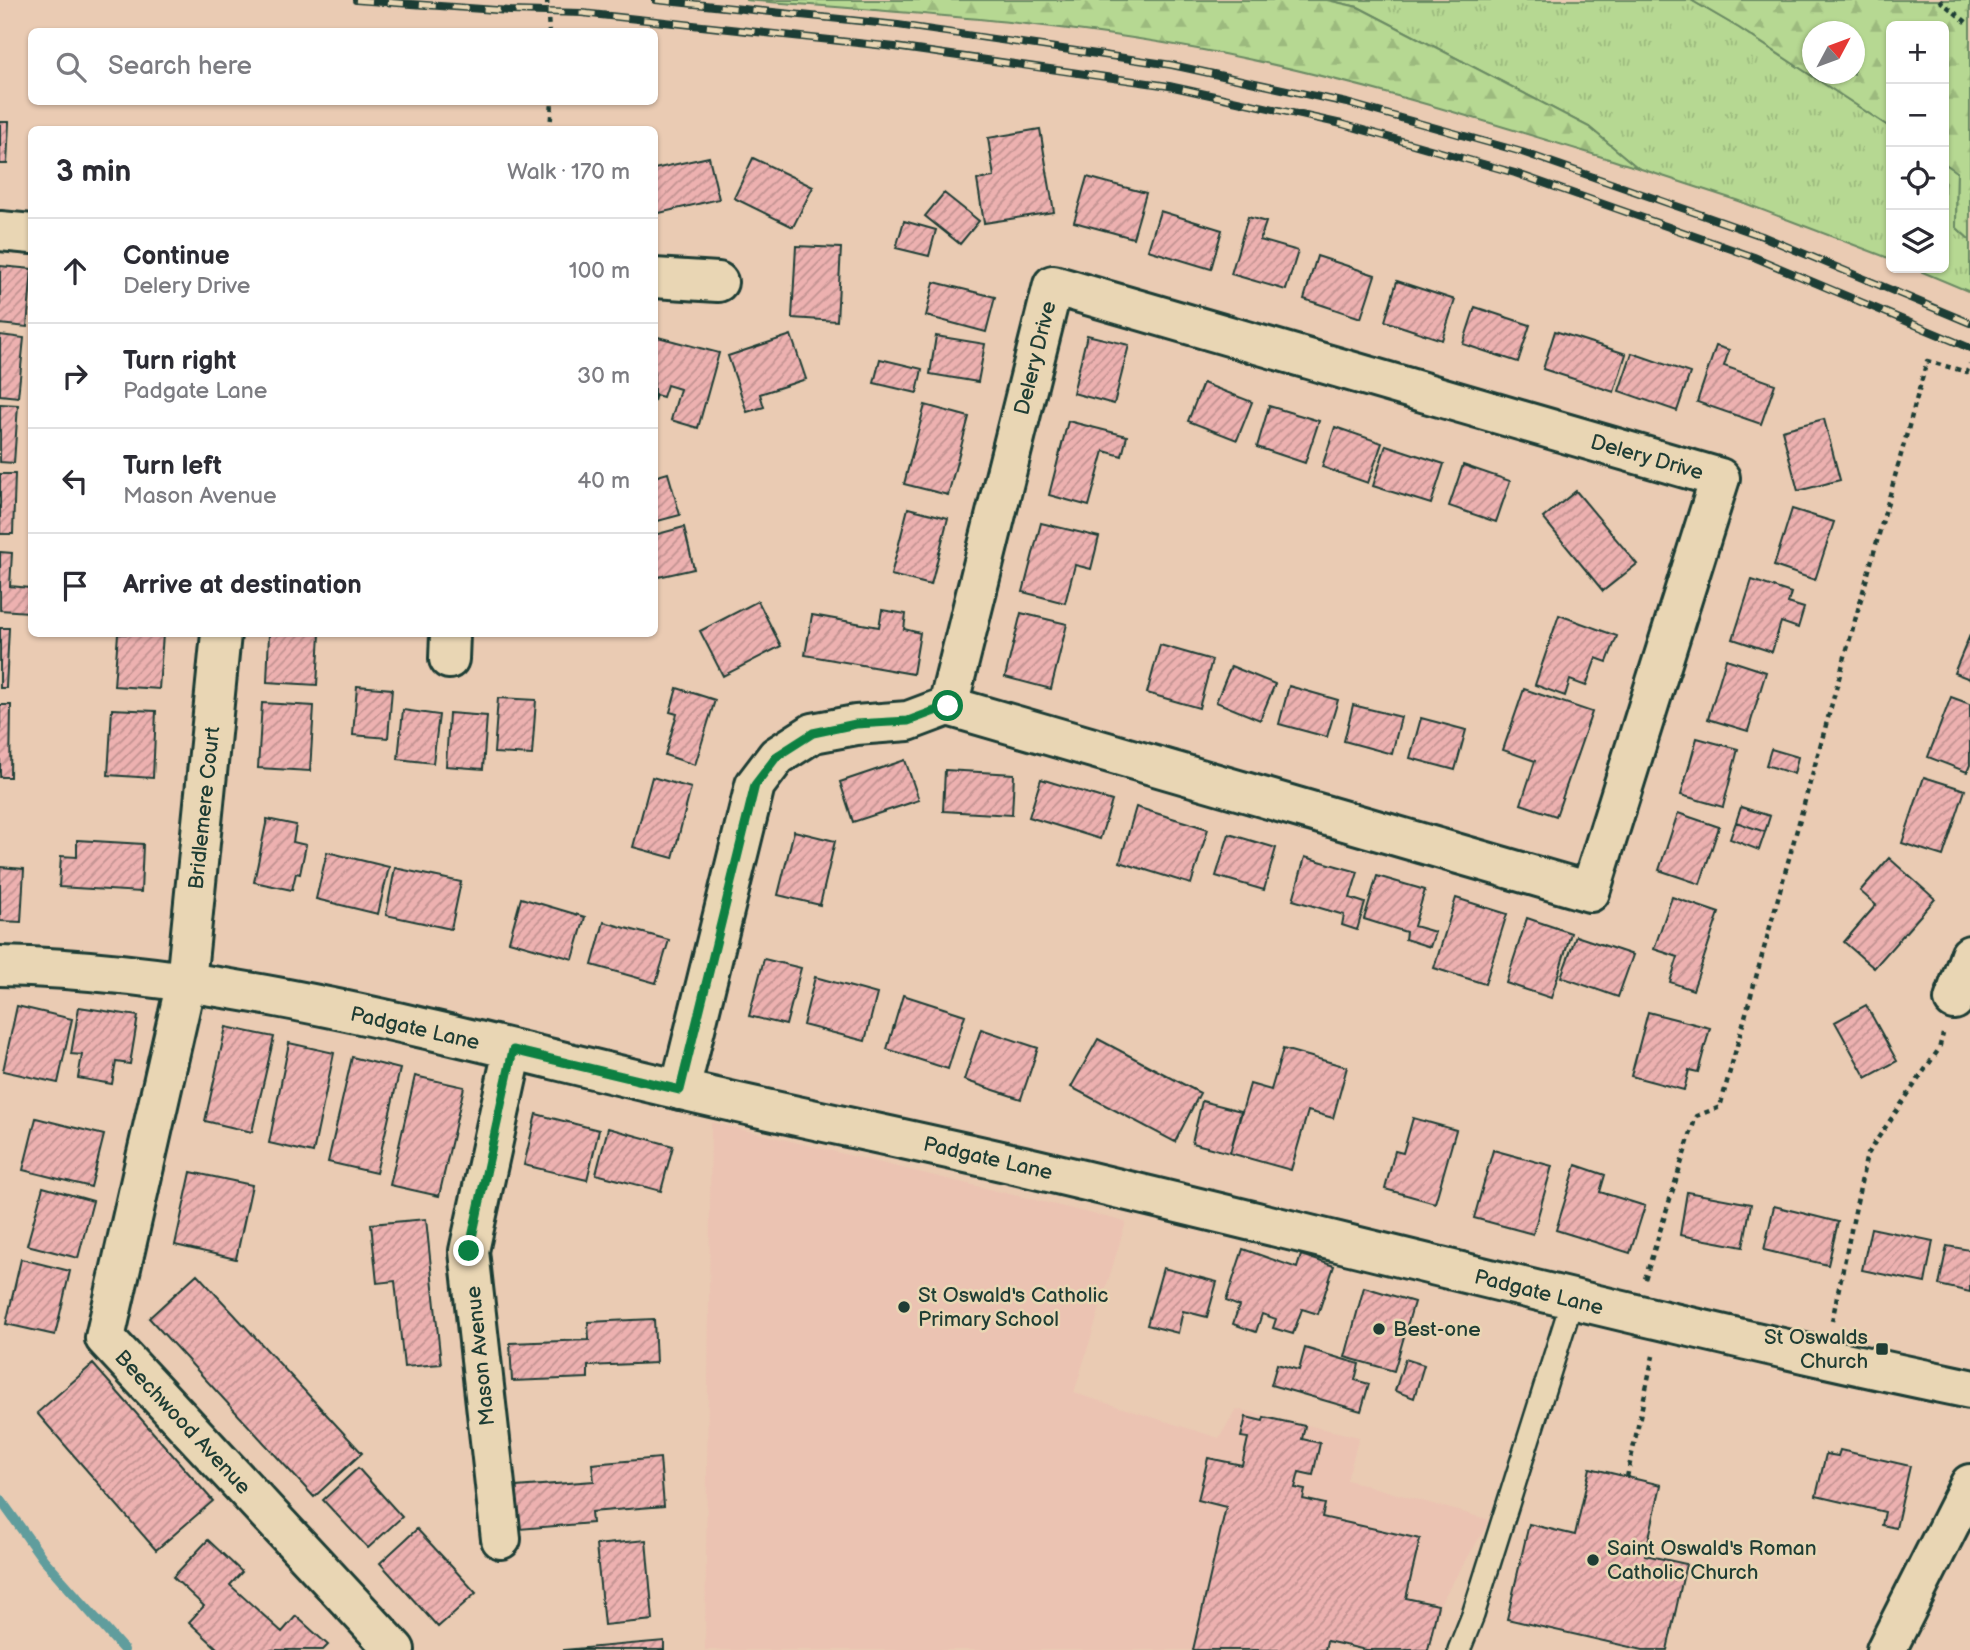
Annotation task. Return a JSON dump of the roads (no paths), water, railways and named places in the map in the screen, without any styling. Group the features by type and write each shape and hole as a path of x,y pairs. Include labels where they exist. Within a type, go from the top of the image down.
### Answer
{"street":[{"path":"0,231 28,234"},
{"path":"658,278 718,282"},
{"name":"Delery Drive","path":"1053,285 1720,478 1590,892 948,706 1053,285"},
{"name":"Bridlemere Court","path":"186,982 221,637"},
{"path":"680,1090 755,785 777,756 813,733 856,724 908,721 948,706"},
{"path":"1954,1000 1970,955"},
{"name":"Padgate Lane","path":"0,966 50,967 186,982 342,1011 680,1090 1021,1165 1572,1301 1824,1359 1970,1389"},
{"name":"Beechwood Avenue","path":"186,982 106,1338 395,1650"},
{"name":"Mason Avenue","path":"501,1539 469,1251 513,1050"},
{"path":"1886,1650 1970,1484"}],"lane":[{"path":"1460,1650 1572,1301"}],"waterway":[{"path":"0,1499 43,1559 124,1650"}],"railway":[{"path":"356,0 510,11 582,13 895,47 1169,86 1342,124 1515,173 1754,257 1970,348"},
{"path":"656,0 898,25 1172,65 1347,103 1522,152 1762,236 1970,323"}],"place":[{"name":"St Oswald's Catholic Primary School","path":"904,1307"},
{"name":"Best-one","path":"1379,1329"},
{"name":"St Oswalds Church","path":"1882,1349"},
{"name":"Saint Oswald's Roman Catholic Church","path":"1593,1560"}]}
